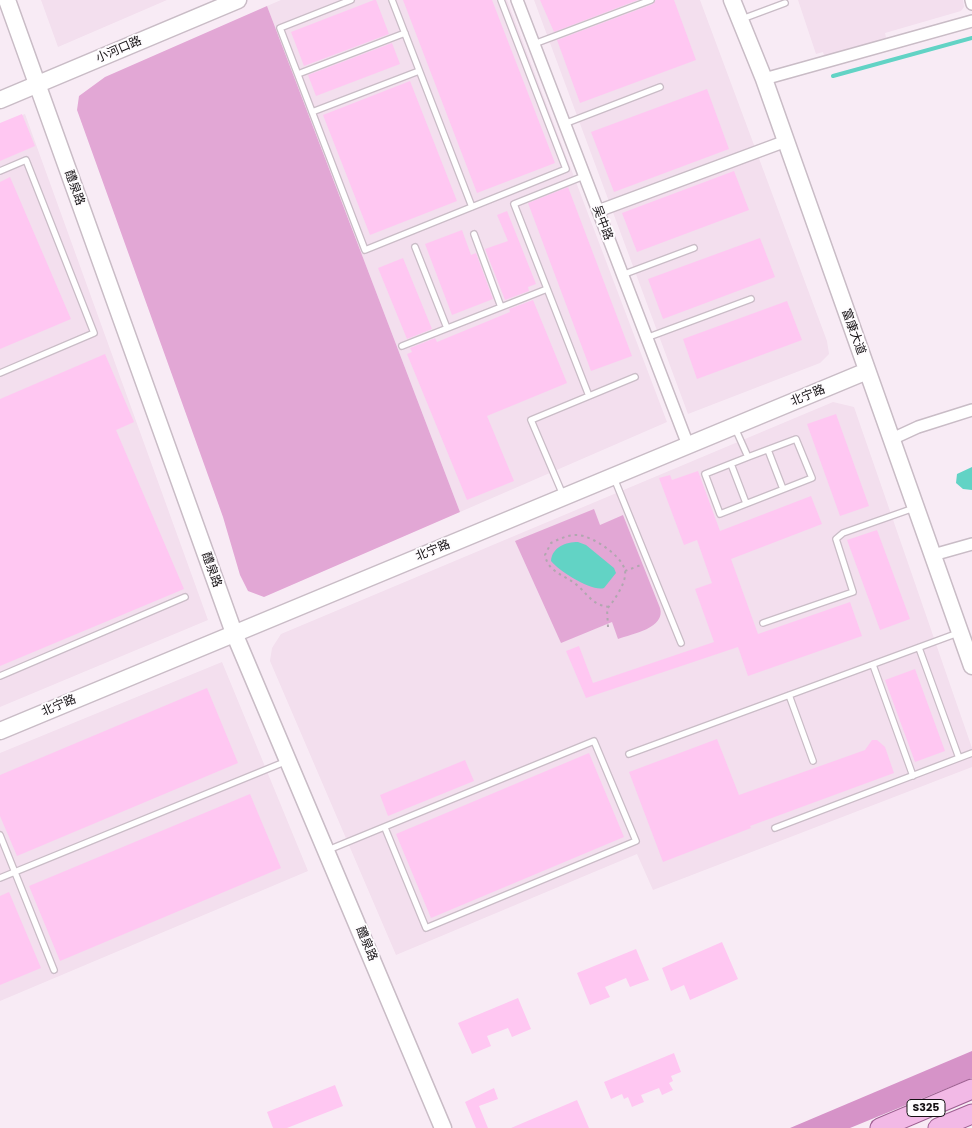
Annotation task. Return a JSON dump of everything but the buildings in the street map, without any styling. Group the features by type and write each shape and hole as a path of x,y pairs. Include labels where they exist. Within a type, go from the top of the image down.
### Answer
{"main road":[{"name":"S325","path":"880,1128 972,1089"},
{"name":"S325","path":"938,1128 972,1114"}],"street":[{"name":"醴泉路","path":"7,0 234,633 443,1128"},
{"name":"小河口路","path":"0,100 238,0"},
{"name":"吴中路","path":"517,0 688,445"},
{"name":"富康大道","path":"732,0 764,79 933,555 965,636 972,666"},
{"path":"971,0 972,4"},
{"path":"764,79 972,21"},
{"path":"598,211 786,141"},
{"name":"北宁路","path":"0,731 867,371"},
{"path":"892,439 918,427 972,410"},
{"path":"933,555 972,544"}],"lane":[{"path":"351,0 280,28 365,250 566,169 501,0"},
{"path":"392,0 472,207"},
{"path":"534,44 651,0"},
{"path":"740,20 785,3"},
{"path":"298,74 405,33"},
{"path":"312,112 419,71"},
{"path":"564,124 660,87"},
{"path":"0,171 26,160 94,333 0,374"},
{"path":"584,176 514,204 589,396"},
{"path":"474,234 502,307"},
{"path":"414,248 447,328"},
{"path":"622,275 694,248"},
{"path":"402,346 547,289"},
{"path":"646,338 750,299"},
{"path":"563,497 531,420 635,377"},
{"path":"735,426 748,457"},
{"path":"796,438 812,478 720,514 705,474 748,457 796,438"},
{"path":"768,450 783,489"},
{"path":"731,464 746,504"},
{"path":"613,476 681,643"},
{"path":"763,623 853,592 836,539 843,533 916,507"},
{"path":"0,676 185,598"},
{"path":"629,754 919,648 965,636"},
{"path":"919,648 959,758"},
{"path":"873,665 913,776"},
{"path":"789,695 813,761"},
{"path":"326,851 594,741 636,841 426,928 385,828"},
{"path":"775,828 972,753"},
{"path":"0,878 288,760"},
{"path":"0,835 54,970"}],"path":[{"path":"609,607 592,602 577,585 550,567 546,560 547,549 551,543 568,536 586,536 612,553 626,572"},
{"path":"608,627 606,614 618,596 626,572 648,562"}],"shaded area":[{"path":"41,0 167,0 58,47"},
{"path":"281,0 507,0 667,422 460,512 267,6"},
{"path":"534,0 700,0 827,341 829,354 820,363 688,414"},
{"path":"798,0 963,0 964,7 961,11 885,33 887,42 825,59 823,52 816,54"},
{"path":"267,6 460,512 264,597 248,591 240,575 223,517 77,110 79,96 105,77"},
{"path":"25,114 208,620 0,707 0,124"},
{"path":"833,402 854,407 972,748 972,767 653,890 637,854 396,955 270,661 272,648 281,634"},
{"path":"972,467 972,490 963,489 956,483 957,474"},
{"path":"594,509 600,525 623,515 660,608 660,615 658,621 646,629 618,639 612,622 561,643 515,541"},
{"path":"578,542 586,545 614,568 616,573 604,588 592,587 576,580 551,561 554,552 560,546"},
{"path":"222,662 308,871 0,1001 0,753"},
{"path":"972,1051 972,1078 850,1128 790,1128"}],"waterway":[{"path":"833,76 972,38"}]}
